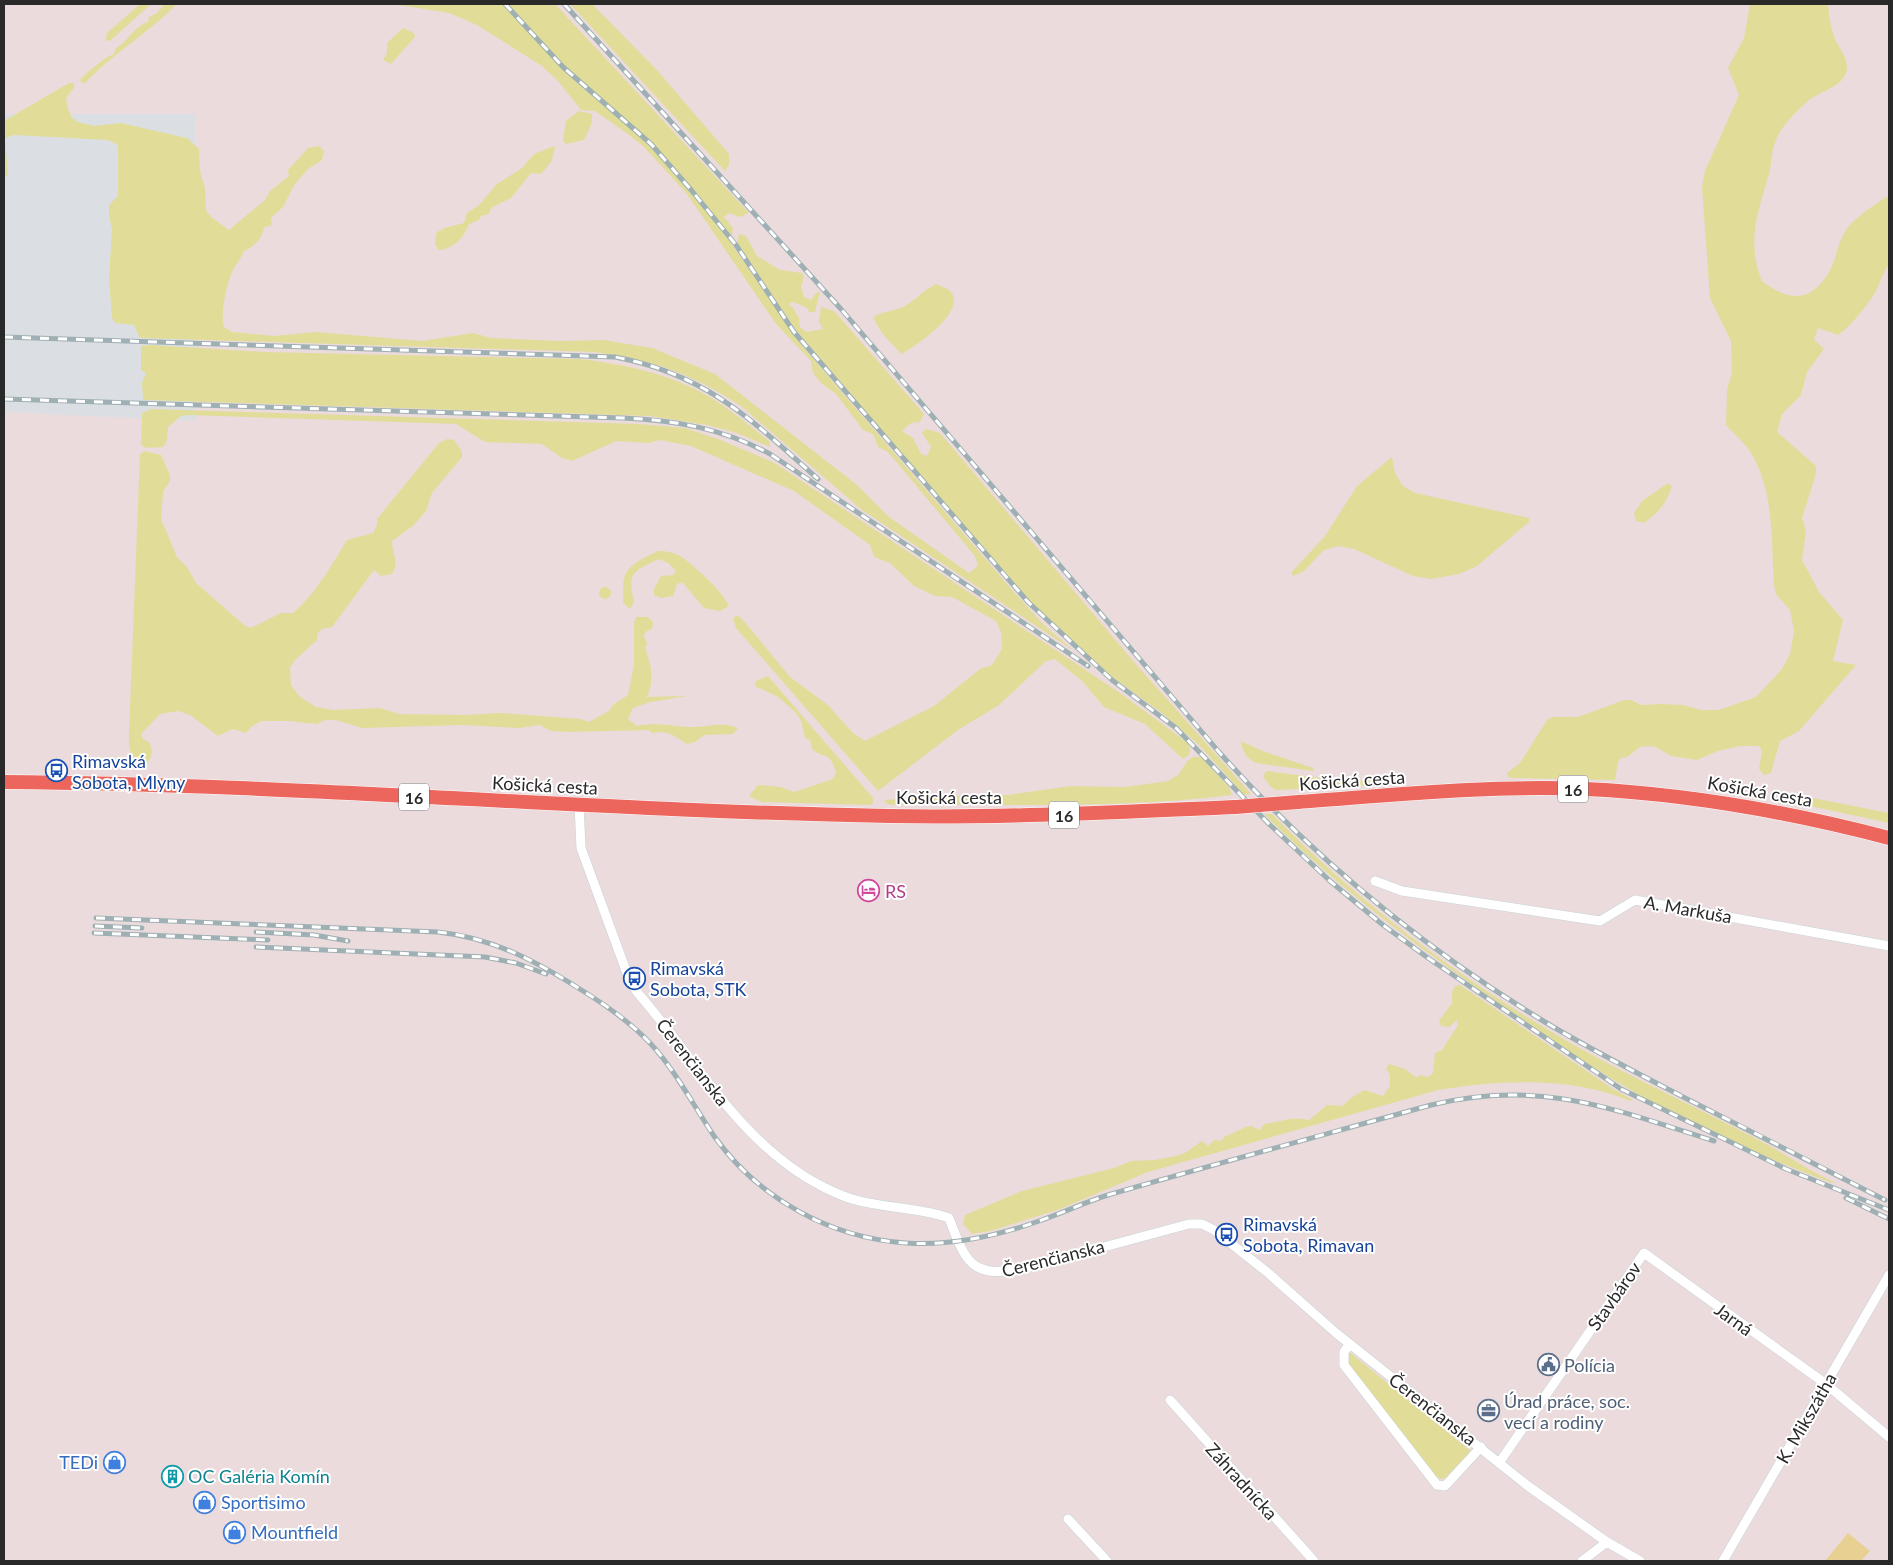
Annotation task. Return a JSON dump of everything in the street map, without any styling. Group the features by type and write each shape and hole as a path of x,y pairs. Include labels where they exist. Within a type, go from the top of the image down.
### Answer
{"main road":[{"name":"Košická cesta","path":"4,782 88,783 824,815 971,817 1236,807 1482,790 1568,789 1642,793 1725,802 1889,838"}],"street":[{"name":"Čerenčianska","path":"579,805 581,848 628,976 637,992 744,1128 796,1172 829,1190 865,1203 918,1210 950,1218 958,1241 969,1260 985,1271 999,1273 1022,1269 1189,1224 1202,1224 1214,1230 1267,1272 1350,1344 1528,1486 1607,1542 1640,1561"},
{"name":"A. Markuša","path":"1375,881 1402,891 1600,921 1635,900 1889,946"},
{"name":"Stavbárov","path":"1499,1463 1644,1253"},
{"name":"Jarná","path":"1644,1253 1826,1384 1889,1437"},
{"name":"K. Mikszátha","path":"1723,1561 1889,1275"},
{"path":"1350,1344 1344,1352 1344,1365 1437,1485 1445,1486 1481,1447"},
{"name":"Záhradnícka","path":"1170,1400 1314,1561"},
{"path":"1068,1519 1107,1561"},
{"path":"1582,1561 1607,1542"}],"shaded area":[{"path":"140,4 151,4 110,41 106,40 107,33"},
{"path":"164,4 177,4 107,62 85,83 82,83 80,80 82,77 101,61 114,54 116,48 139,27 148,22 149,17 157,13"},
{"path":"393,4 555,4 749,213 739,217 729,213 724,217 733,228 731,243 803,347 1013,591 1044,625 1074,651 862,510 741,406 706,385 688,377 635,359 594,352 140,338 134,325 115,323 112,318 109,279 112,229 109,205 118,196 118,145 108,140 14,135 5,138 8,175 4,177 4,121 69,83 74,83 74,88 66,98 68,109 72,118 78,122 94,126 121,123 187,138 199,149 200,171 205,188 206,210 211,217 229,230 265,200 270,191 289,176 288,170 308,148 319,146 324,151 322,160 308,169 294,185 283,207 271,218 272,224 264,227 260,238 254,245 244,251 234,268 225,298 224,327 232,332 275,336 315,332 422,341 473,333 491,338 559,341 603,340 652,348 715,374 857,485 889,517 969,573 978,566 975,556 888,452 878,447 873,434 863,430 836,394 821,383 813,373 811,361 776,324 687,194 644,147 595,111 581,110 559,82 542,66 477,25 449,13"},
{"path":"570,4 592,4 657,70 729,154 729,165 725,171"},
{"path":"1750,4 1828,4 1833,32 1847,65 1845,75 1841,81 1812,98 1798,110 1782,129 1774,144 1769,174 1755,227 1755,253 1762,281 1781,293 1790,295 1798,296 1814,290 1829,272 1845,231 1868,210 1889,196 1889,265 1873,296 1857,317 1843,331 1838,335 1818,328 1814,339 1824,349 1807,372 1801,395 1782,414 1777,432 1816,466 1816,474 1802,518 1806,531 1802,560 1819,592 1843,620 1833,661 1856,665 1799,731 1780,741 1771,773 1764,775 1759,769 1762,751 1759,746 1740,746 1718,751 1697,760 1671,756 1656,747 1648,746 1640,747 1627,757 1621,758 1618,762 1615,780 1509,778 1507,773 1520,763 1547,720 1553,717 1578,717 1624,700 1631,700 1641,705 1683,705 1701,710 1719,710 1756,697 1782,669 1790,654 1794,631 1790,610 1776,594 1774,585 1772,533 1768,498 1757,465 1749,450 1726,425 1727,389 1732,373 1731,341 1710,298 1702,187 1705,171 1739,95 1728,68 1744,38"},
{"path":"403,28 414,33 415,37 391,64 383,60 387,53 387,43"},
{"path":"579,111 592,114 592,123 584,140 566,144 563,141 566,121"},
{"path":"4,114 195,114 196,421 4,412"},
{"path":"554,146 551,162 541,174 531,173 511,198 491,208 489,214 481,216 479,220 469,224 461,238 454,245 439,250 435,245 436,233 444,228 464,223 467,213 479,205 497,184 522,168 534,154"},
{"path":"739,234 746,236 757,256 780,270 802,273 804,277 801,287 804,297 811,300 816,293 820,292 815,312 809,312 807,308 794,302 790,303 789,306 792,306 799,318 800,327 806,332 823,329 819,322 821,307 834,311 924,414 920,422 911,423 902,431 913,438 921,454 927,456 931,447 922,433 926,429 940,433 1134,662 1251,794 1244,795 1200,746 1163,714 1111,676 1019,591 795,329 737,243"},
{"path":"936,284 950,291 954,299 947,317 928,336 901,354 882,333 873,318 879,314 903,307"},
{"path":"152,345 265,352 579,359 612,364 645,371 693,388 732,412 770,442 770,447 737,433 707,425 650,416 143,400 142,383 146,373 141,370 141,346"},
{"path":"151,409 639,424 685,428 718,439 773,462 1120,693 1188,743 1189,755 1183,759 1145,724 1104,707 1083,682 1055,659 1046,661 999,705 958,730 878,791 736,628 733,618 737,615 744,621 790,677 828,705 853,733 865,741 934,706 980,669 992,665 1002,649 1001,632 996,621 952,597 935,596 914,586 890,563 874,557 870,545 794,491 691,446 660,440 648,443 616,441 572,461 562,458 542,444 485,442 456,424 189,415 181,416 168,427 167,440 163,447 146,448 141,445 142,413"},
{"path":"447,439 454,440 462,451 462,457 432,493 426,511 414,525 392,541 396,562 392,574 381,576 374,570 332,627 322,629 317,634 317,640 290,667 291,685 299,696 316,707 334,710 380,708 399,714 466,715 501,713 581,719 589,722 609,711 614,704 628,695 634,665 634,623 636,617 648,617 653,622 652,629 645,632 644,636 647,643 645,648 651,672 651,684 647,697 688,696 650,702 633,708 628,719 637,726 656,724 688,727 726,725 738,728 733,734 704,735 695,742 687,744 670,734 662,732 652,733 649,730 569,732 551,731 540,725 519,728 463,725 362,728 336,720 325,720 317,724 261,721 251,727 246,733 233,729 218,736 190,715 178,711 160,714 141,734 143,739 149,742 151,755 145,767 136,761 131,754 129,733 140,454 145,451 161,455 170,475 170,481 163,492 161,519 177,557 187,567 196,583 244,625 251,628 281,613 293,613 302,605 323,578 347,540 373,533 377,525 377,519 439,443"},
{"path":"1392,457 1395,473 1403,486 1415,493 1529,518 1529,522 1477,566 1459,574 1431,579 1413,576 1354,549 1338,546 1324,550 1303,572 1293,576 1291,573 1325,536 1357,486"},
{"path":"1668,483 1672,486 1661,507 1644,523 1636,521 1634,513 1642,501"},
{"path":"658,551 680,556 715,587 729,606 720,611 704,608 682,582 677,584 673,596 661,598 654,595 654,589 661,576 673,575 676,571 668,563 659,559 634,574 631,585 634,602 630,609 623,603 623,585 626,574 633,565"},
{"path":"603,587 607,587 611,593 607,599 603,599 599,595 599,591"},
{"path":"768,676 873,798 873,803 870,805 761,802 749,796 758,785 781,787 794,792 833,779 836,772 831,760 812,749 810,740 805,738 801,721 797,714 778,697 755,686 756,681"},
{"path":"1241,741 1263,751 1313,768 1314,771 1256,763 1246,754 1242,748"},
{"path":"1193,757 1201,757 1229,787 1232,795 1149,802 1064,805 895,805 887,804 884,800 940,796 1008,795 1071,786 1125,787 1168,781 1178,775 1188,760"},
{"path":"1266,771 1320,778 1383,782 1384,785 1276,790 1263,777"},
{"path":"1802,796 1889,813 1889,823 1801,804 1799,800"},
{"path":"1264,814 1272,814 1342,881 1418,942 1498,999 1539,1025 1623,1072 1763,1142 1836,1183 1783,1164 1734,1143 1662,1108 1588,1064 1474,986 1380,917 1321,867"},
{"path":"1460,985 1613,1089 1633,1100 1630,1101 1584,1087 1535,1082 1510,1082 1438,1090 1148,1172 1060,1209 990,1231 972,1234 963,1224 965,1215 1022,1191 1114,1168 1131,1161 1155,1160 1176,1156 1185,1153 1202,1141 1208,1146 1214,1140 1221,1141 1224,1137 1246,1127 1251,1126 1260,1130 1264,1124 1291,1119 1309,1120 1327,1105 1343,1106 1351,1098 1364,1090 1383,1096 1390,1086 1390,1075 1386,1069 1389,1064 1405,1069 1417,1078 1420,1075 1428,1077 1433,1073 1435,1053 1442,1050 1458,1025 1457,1020 1449,1027 1441,1026 1439,1021 1452,1003 1452,992 1455,986"},
{"path":"1348,1351 1472,1452 1450,1477 1441,1479 1433,1476 1348,1364"},
{"path":"1848,1533 1870,1551 1861,1561 1825,1561"}],"railway":[{"path":"505,4 563,67 651,144 736,245 794,332 1028,602 1112,680 1176,728 1269,824 1330,881 1383,925 1428,958 1621,1089 1786,1169 1889,1210"},
{"path":"564,4 841,309 1219,752 1330,863 1411,930 1496,991 1540,1019 1635,1072 1885,1200"},
{"path":"4,337 615,357 676,375 726,402 771,437 818,479"},
{"path":"4,399 623,418 662,421 699,427 735,438 770,454 1088,666"},
{"path":"96,918 438,932 458,935 514,952 592,997 642,1035 668,1065 714,1136 732,1158 774,1196 798,1211 823,1223 850,1233 878,1240 923,1244 974,1239 1048,1218 1099,1198 1148,1183 1431,1105 1471,1098 1507,1095 1542,1096 1575,1101 1608,1108 1714,1141"},
{"path":"95,926 142,928"},
{"path":"256,932 314,935 348,941"},
{"path":"94,933 268,940"},
{"path":"256,947 485,957 516,963 546,974"},
{"path":"1846,1198 1889,1219"}],"place":[{"name":"Rimavská Sobota, Mlyny","path":"56,771"},
{"name":"RS","path":"869,891"},
{"name":"Rimavská Sobota, STK","path":"634,978"},
{"name":"Rimavská Sobota, Rimavan","path":"1227,1234"},
{"name":"Polícia","path":"1548,1365"},
{"name":"Úrad práce, soc. vecí a rodiny","path":"1488,1411"},
{"name":"TEDi","path":"114,1462"},
{"name":"OC Galéria Komín","path":"172,1476"},
{"name":"Sportisimo","path":"205,1502"},
{"name":"Mountfield","path":"235,1532"}]}
